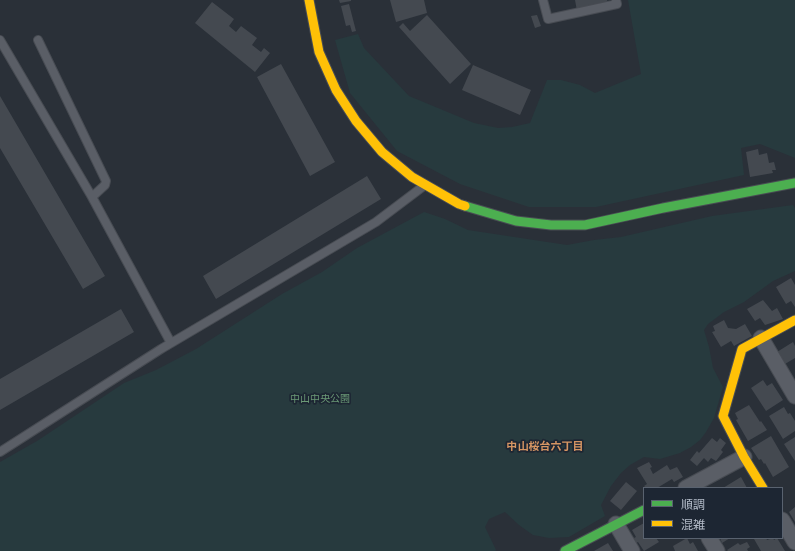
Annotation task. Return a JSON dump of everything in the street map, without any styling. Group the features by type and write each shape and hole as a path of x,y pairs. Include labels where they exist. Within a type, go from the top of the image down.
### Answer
{"street":[{"path":"309,0 319,52 340,96 356,121 382,152 412,177 459,204 516,221 551,225 585,225 663,208 795,183"},
{"path":"762,487 744,457 723,416 742,349 795,320"},
{"path":"761,338 795,396"},
{"path":"688,487 744,457"},
{"path":"565,551 643,510"},
{"path":"783,522 795,542"},
{"path":"616,524 632,551"},
{"path":"710,539 716,551"}],"lane":[{"path":"543,0 548,19 617,4 616,0"},
{"path":"0,40 92,197 171,343"},
{"path":"38,40 106,181 105,185 92,197"},
{"path":"0,452 171,343 376,222 425,185"}],"green space":[{"path":"628,0 795,0 795,158 760,144 741,148 744,175 596,207 529,207 460,184 397,151 350,93 335,40 358,34 364,48 409,96 474,123 498,128 512,127 530,123 547,80 561,80 580,85 595,93 641,74"},
{"name":"中山中央公園","path":"793,205 795,208 795,271 773,281 744,302 724,312 708,324 704,330 713,368 723,387 714,418 706,432 700,440 680,453 660,459 644,457 630,465 621,473 611,486 601,505 605,516 569,537 549,538 533,535 505,512 489,519 485,527 496,550 495,551 0,551 0,462 37,441 124,383 156,370 196,349 282,294 322,272 357,248 424,212 445,219 468,230 567,245 621,237 712,216"}],"building":[{"path":"339,0 351,0 351,1 340,3"},
{"path":"390,0 424,0 427,13 396,22"},
{"path":"575,0 607,0 608,3 577,11"},
{"path":"212,2 234,19 229,26 236,32 241,26 257,38 252,45 261,52 264,48 270,53 255,72 195,23"},
{"path":"349,4 356,31 352,32 350,25 346,26 341,6"},
{"path":"427,15 471,64 450,84 399,27 403,23 410,31"},
{"path":"537,15 541,26 535,28 531,16"},
{"path":"281,64 335,162 310,176 257,77"},
{"path":"473,65 531,90 520,115 462,90"},
{"path":"0,96 105,276 83,289 0,148"},
{"path":"758,149 759,155 767,153 769,163 774,162 776,170 772,170 773,173 750,177 746,152"},
{"path":"367,176 381,199 216,299 203,276"},
{"path":"791,278 795,285 795,307 791,301 786,304 776,287"},
{"path":"763,300 772,311 777,308 783,319 765,325 760,318 755,321 747,309"},
{"path":"121,309 134,332 0,410 0,379"},
{"path":"724,320 728,328 736,329 745,324 752,336 734,346 731,341 721,347 712,332 715,331 713,326"},
{"path":"793,342 795,346 795,358 785,364 777,352"},
{"path":"763,380 767,386 772,383 783,400 766,411 751,388"},
{"path":"749,405 767,430 748,441 736,420 738,419 735,413"},
{"path":"784,407 795,421 795,431 783,439 769,416"},
{"path":"771,436 789,467 773,477 765,463 764,464 761,459 759,460 751,448"},
{"path":"795,437 795,461 784,444"},
{"path":"712,438 717,442 720,438 726,443 721,450 723,452 716,461 711,458 708,462 704,458 697,466 690,460 697,451 699,453"},
{"path":"649,462 652,467 650,468 653,474 667,465 670,470 677,467 683,477 674,482 672,479 659,487 645,487 644,486 647,484 637,468"},
{"path":"741,477 746,487 725,487"},
{"path":"626,482 637,491 621,510 610,501"},
{"path":"795,507 795,522 789,512"},
{"path":"643,524 643,539 657,539 659,542 644,551 638,542 636,543 634,538 636,537 632,530"},
{"path":"688,539 690,544 693,542 698,551 675,551 673,546"},
{"path":"720,539 728,539 722,543"},
{"path":"754,539 778,539 785,551 761,551"},
{"path":"747,542 750,547 747,549 748,551 727,550 738,543 740,545"},
{"path":"608,543 613,551 594,551"}],"traffic: fast":[{"path":"465,206 516,221 551,225 585,225 663,208 795,183"},
{"path":"565,551 643,511"}],"traffic: slow":[{"path":"309,0 319,52 336,90 356,121 382,152 412,177 465,206"},
{"path":"762,487 744,457 723,416 742,349 795,320"}],"district":[{"name":"中山桜台六丁目","path":"545,447"}]}
